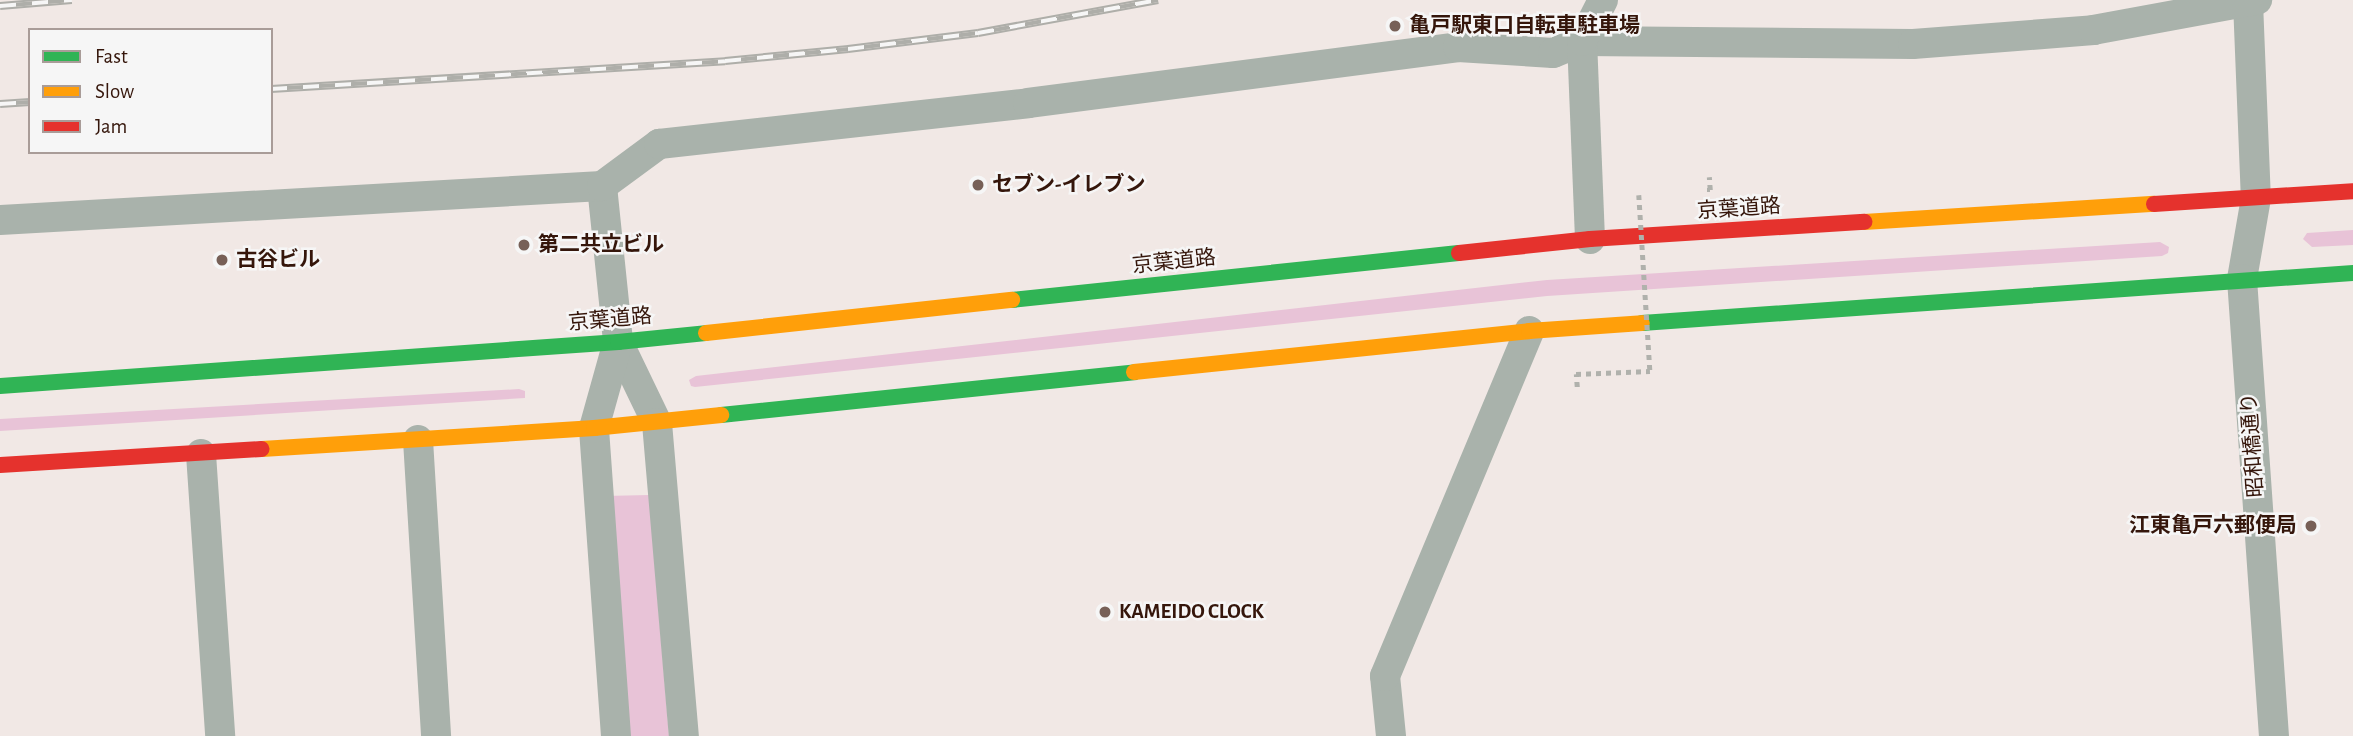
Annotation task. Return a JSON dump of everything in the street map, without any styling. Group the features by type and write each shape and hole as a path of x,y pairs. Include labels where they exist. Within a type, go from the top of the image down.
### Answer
{"highway":[{"name":"京葉道路","path":"0,386 618,341 1590,239 2353,191"},
{"path":"0,465 657,423 1529,331 2353,273"}],"street":[{"path":"1590,239 1582,41 1603,0"},
{"path":"0,220 602,186 659,144 1028,103 1458,47 1553,53 1582,41 1913,44 2093,30 2252,1"},
{"name":"昭和橋通り","path":"2252,1 2256,198 2242,279 2274,736"},
{"path":"602,186 618,341 657,423 684,736"},
{"path":"1391,736 1385,676 1529,331"},
{"path":"616,736 594,428 618,341"},
{"path":"418,440 436,736"},
{"path":"201,454 220,736"}],"path":[{"path":"1709,177 1710,190"},
{"path":"1577,387 1576,374 1650,370 1639,195"}],"shaded area":[{"path":"2353,230 2353,245 2312,247 2303,239 2307,233"},
{"path":"2160,242 2169,247 2168,253 2162,256 1547,296 695,387 691,386 689,380 696,376 1547,280"},
{"path":"519,389 525,391 525,398 0,431 0,419"},
{"path":"649,495 669,736 624,736 604,496"}],"railway":[{"path":"0,6 72,0"},
{"path":"273,89 725,61 848,49 978,33 1158,0"},
{"path":"0,104 28,102"}],"traffic: fast":[{"path":"1012,300 1459,253"},
{"path":"1642,323 2353,273"},
{"path":"0,386 618,342 706,333"},
{"path":"721,415 1134,372"}],"traffic: slow":[{"path":"1864,222 2154,204"},
{"path":"706,333 1012,300"},
{"path":"1134,372 1529,331 1642,323"},
{"path":"262,449 594,428 721,415"}],"traffic: jam":[{"path":"2154,204 2353,191"},
{"path":"1459,253 1590,239 1864,222"},
{"path":"0,465 262,449"}],"place":[{"name":"亀戸駅東口自転車駐車場","path":"1395,26"},
{"name":"セブン-イレブン","path":"978,185"},
{"name":"第二共立ビル","path":"524,245"},
{"name":"古谷ビル","path":"222,260"},
{"name":"江東亀戸六郵便局","path":"2311,526"},
{"name":"KAMEIDO CLOCK","path":"1105,612"}]}
